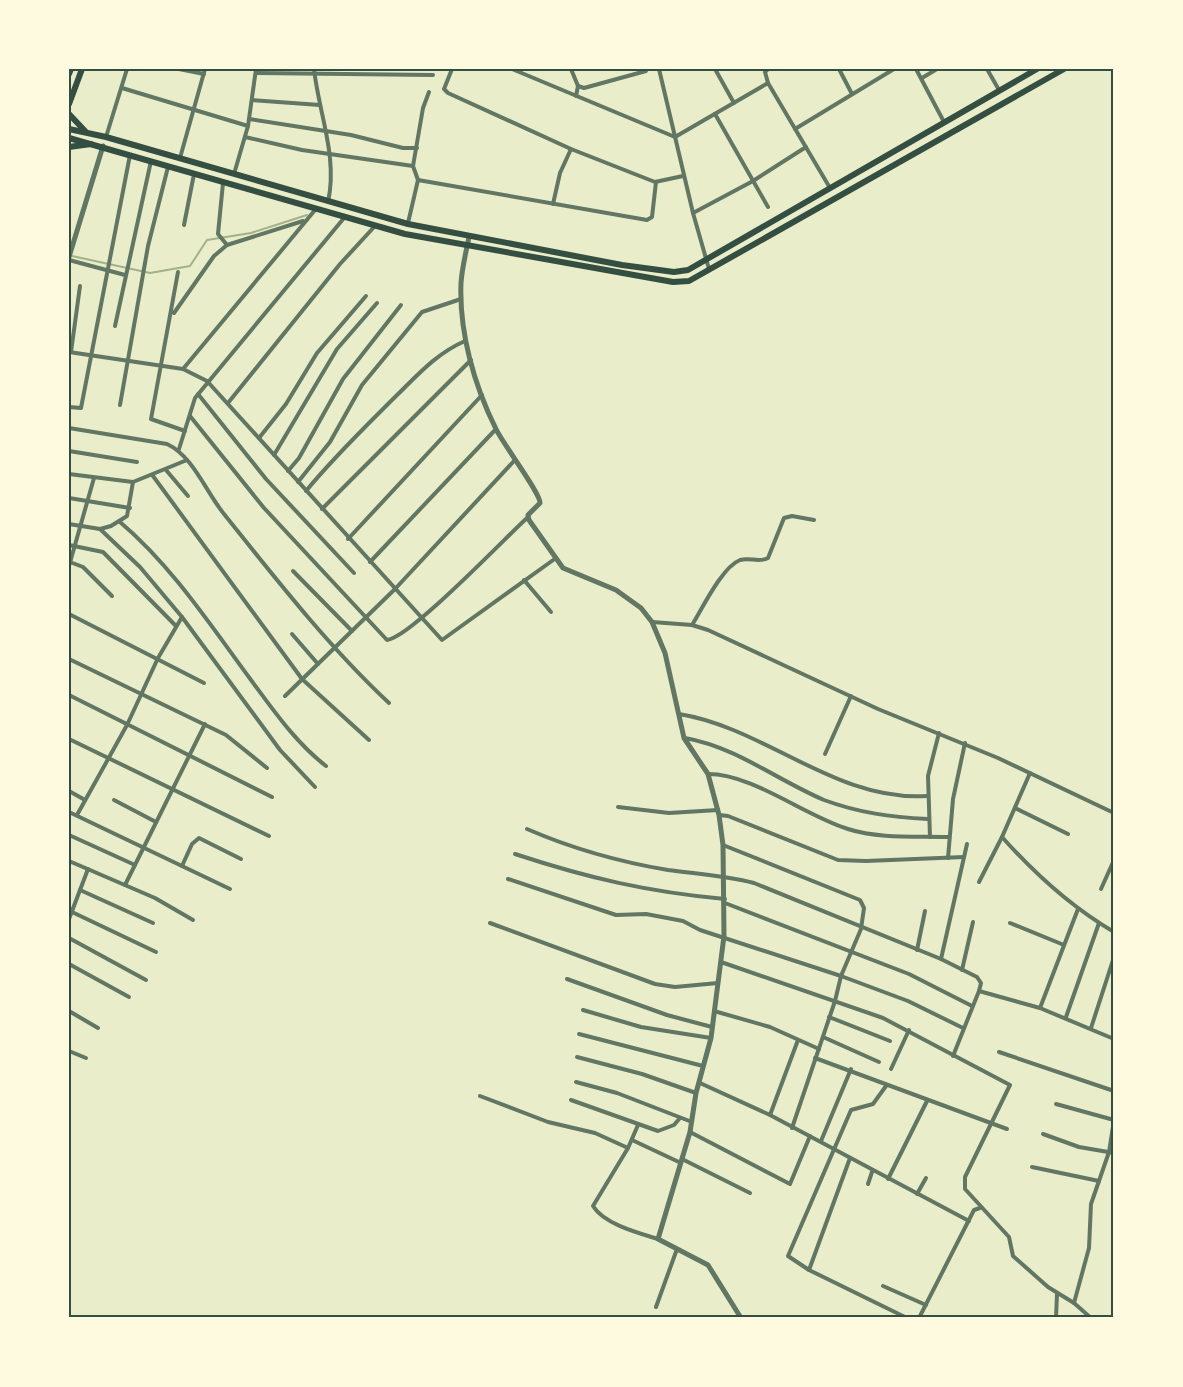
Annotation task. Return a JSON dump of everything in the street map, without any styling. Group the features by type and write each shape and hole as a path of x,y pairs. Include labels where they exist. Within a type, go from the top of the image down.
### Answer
{"main road":[{"path":"69,74 71,69"},
{"path":"69,104 82,69"},
{"path":"69,129 106,137 328,203 408,224 469,237 674,272 688,270 1037,69"},
{"path":"69,138 375,226 467,246 673,282 689,281 1064,69"},
{"path":"69,114 86,132"},
{"path":"69,147 92,144"}],"street":[{"path":"106,137 128,69"},
{"path":"179,69 205,72 180,158"},
{"path":"452,69 444,90 448,93 571,149 656,182 683,176"},
{"path":"512,69 675,137"},
{"path":"571,69 578,86 576,96"},
{"path":"659,69 683,176 709,269"},
{"path":"715,69 734,103"},
{"path":"768,69 765,72 768,82 830,188"},
{"path":"839,69 852,94"},
{"path":"795,129 894,69"},
{"path":"916,69 944,122"},
{"path":"922,78 937,69"},
{"path":"987,69 999,90"},
{"path":"234,174 248,126 256,71 433,75"},
{"path":"314,71 330,154 332,183 328,203"},
{"path":"578,86 584,87 646,71"},
{"path":"675,137 768,82"},
{"path":"122,88 248,126"},
{"path":"408,224 418,180 413,166 423,108 429,92"},
{"path":"252,100 321,105"},
{"path":"715,114 768,207"},
{"path":"249,119 404,148 417,148"},
{"path":"245,136 330,154 413,166"},
{"path":"103,146 69,259 107,272 125,275"},
{"path":"693,213 753,181 806,147"},
{"path":"554,204 560,173 571,149"},
{"path":"69,406 81,408 130,154"},
{"path":"116,326 151,161"},
{"path":"120,405 130,361 148,246 168,166"},
{"path":"184,225 194,174"},
{"path":"418,180 647,220 652,217 656,182"},
{"path":"224,183 218,234 227,245"},
{"path":"183,369 304,220 315,210"},
{"path":"179,449 198,394 207,381 344,218"},
{"path":"172,315 214,256 227,245 304,220"},
{"path":"228,403 340,264 375,226"},
{"path":"190,416 264,508 365,618 387,640 391,640 422,617 528,517 541,499 514,461 496,429 482,395 465,341 461,281 469,237"},
{"path":"178,272 172,315 151,419 185,431"},
{"path":"80,286 70,352 183,369 207,381 440,638 445,639 556,558"},
{"path":"259,438 286,404 317,353 366,296"},
{"path":"298,482 330,442 362,385 422,312 461,299"},
{"path":"274,455 337,349 377,303"},
{"path":"288,471 299,458 343,379 401,305"},
{"path":"306,491 329,462 422,369 451,347 465,341"},
{"path":"322,509 471,360"},
{"path":"198,394 266,479 354,573"},
{"path":"348,539 482,395"},
{"path":"69,428 167,444 179,449 218,506 251,548 336,647 389,703"},
{"path":"370,562 496,429"},
{"path":"69,451 137,462"},
{"path":"69,474 133,482 153,476 187,460"},
{"path":"285,696 395,589 514,461"},
{"path":"166,470 188,496"},
{"path":"153,476 302,679 369,740"},
{"path":"94,478 70,564 82,567 112,596"},
{"path":"69,524 100,529 120,522 127,516 130,508 133,482"},
{"path":"69,498 130,508"},
{"path":"692,625 714,588 735,563 746,559 759,561 768,558 784,518 792,516 814,520"},
{"path":"528,517 563,568 616,590 641,608 652,622 661,639 684,738 708,774 718,813 723,845 724,936 711,1038 706,1066 696,1094 690,1132 658,1239"},
{"path":"120,522 142,541 192,601 288,729 326,766"},
{"path":"100,529 140,567 182,617 280,750 315,787"},
{"path":"69,545 104,552 176,627"},
{"path":"293,571 352,631"},
{"path":"524,580 550,612"},
{"path":"69,614 204,683"},
{"path":"76,815 127,724 158,658 182,617"},
{"path":"652,622 692,625 708,630 851,696 965,743 1114,813"},
{"path":"291,634 318,664"},
{"path":"69,659 205,724 245,748 267,768"},
{"path":"69,695 272,797"},
{"path":"825,754 851,696"},
{"path":"678,714 725,726 863,788 905,798 927,796"},
{"path":"125,885 205,724"},
{"path":"930,837 928,776 939,733"},
{"path":"684,738 727,750 823,799 870,815 928,819"},
{"path":"69,739 268,836"},
{"path":"948,858 953,799 965,743"},
{"path":"979,882 1002,837 1029,773"},
{"path":"708,774 736,777 801,811 848,830 876,835 948,837"},
{"path":"69,790 85,800"},
{"path":"114,800 156,822"},
{"path":"618,807 669,813 718,813 838,860 964,857"},
{"path":"1015,808 1068,834"},
{"path":"69,812 230,889"},
{"path":"527,829 560,843 612,858 676,871 723,875 754,884 861,929 941,959 962,970 980,980 979,991 953,1056"},
{"path":"69,835 135,865"},
{"path":"1002,837 1033,871 1078,909 1114,932"},
{"path":"183,866 192,844 199,838 241,859"},
{"path":"941,959 967,844"},
{"path":"723,845 860,900 864,908 861,929 841,976 835,1002 792,1128"},
{"path":"515,854 604,881 676,895 725,901 850,953 909,974 972,1006"},
{"path":"1101,889 1114,860"},
{"path":"69,861 125,885 193,920"},
{"path":"69,919 88,869"},
{"path":"508,879 616,915 646,914 672,919 706,933 724,936 908,1001 963,1028"},
{"path":"80,890 153,923"},
{"path":"1040,1008 1078,909"},
{"path":"917,950 925,911"},
{"path":"72,912 156,952"},
{"path":"962,970 973,922"},
{"path":"489,923 655,984 675,987 718,983"},
{"path":"1010,923 1064,945"},
{"path":"1066,1017 1099,923"},
{"path":"69,938 146,980"},
{"path":"1091,1028 1114,957"},
{"path":"721,962 883,1018 1010,1085 964,1181 964,1189 980,1208 1000,1224 1009,1237 1013,1256 1057,1294 1091,1318"},
{"path":"69,964 129,997"},
{"path":"567,979 667,1015 712,1027"},
{"path":"979,991 1066,1017 1114,1039"},
{"path":"583,1010 641,1027 711,1038"},
{"path":"69,1011 98,1028"},
{"path":"714,1011 763,1025 819,1048"},
{"path":"830,1017 890,1041"},
{"path":"891,1068 909,1030"},
{"path":"579,1034 706,1066"},
{"path":"823,1037 879,1062"},
{"path":"770,1115 798,1040"},
{"path":"69,1052 86,1058"},
{"path":"999,1052 1114,1091"},
{"path":"577,1057 642,1074 696,1094"},
{"path":"815,1058 851,1069 886,1086 1007,1129"},
{"path":"821,1142 851,1069"},
{"path":"576,1082 617,1093 692,1122"},
{"path":"700,1083 770,1115 872,1172 969,1221"},
{"path":"886,1086 873,1104 851,1110 788,1254 790,1258 809,1270 907,1318"},
{"path":"480,1096 548,1122 595,1133 628,1148"},
{"path":"572,1100 651,1130 663,1131 674,1125 680,1118"},
{"path":"888,1179 927,1101"},
{"path":"1056,1104 1114,1120 1108,1152 1091,1204 1089,1248 1074,1304"},
{"path":"638,1125 628,1148 593,1206 600,1214 618,1224 658,1239 704,1262 713,1270 741,1318"},
{"path":"690,1132 790,1184 810,1136"},
{"path":"1043,1134 1079,1147 1114,1153"},
{"path":"632,1140 750,1193"},
{"path":"809,1270 850,1158"},
{"path":"1032,1167 1099,1181"},
{"path":"868,1184 872,1172"},
{"path":"917,1194 926,1178"},
{"path":"919,1318 974,1210 980,1208"},
{"path":"656,1307 677,1249"},
{"path":"883,1286 926,1305"},
{"path":"1056,1318 1057,1294"}],"waterway":[{"path":"72,256 150,273 190,266 207,240 251,233 307,215"}]}
